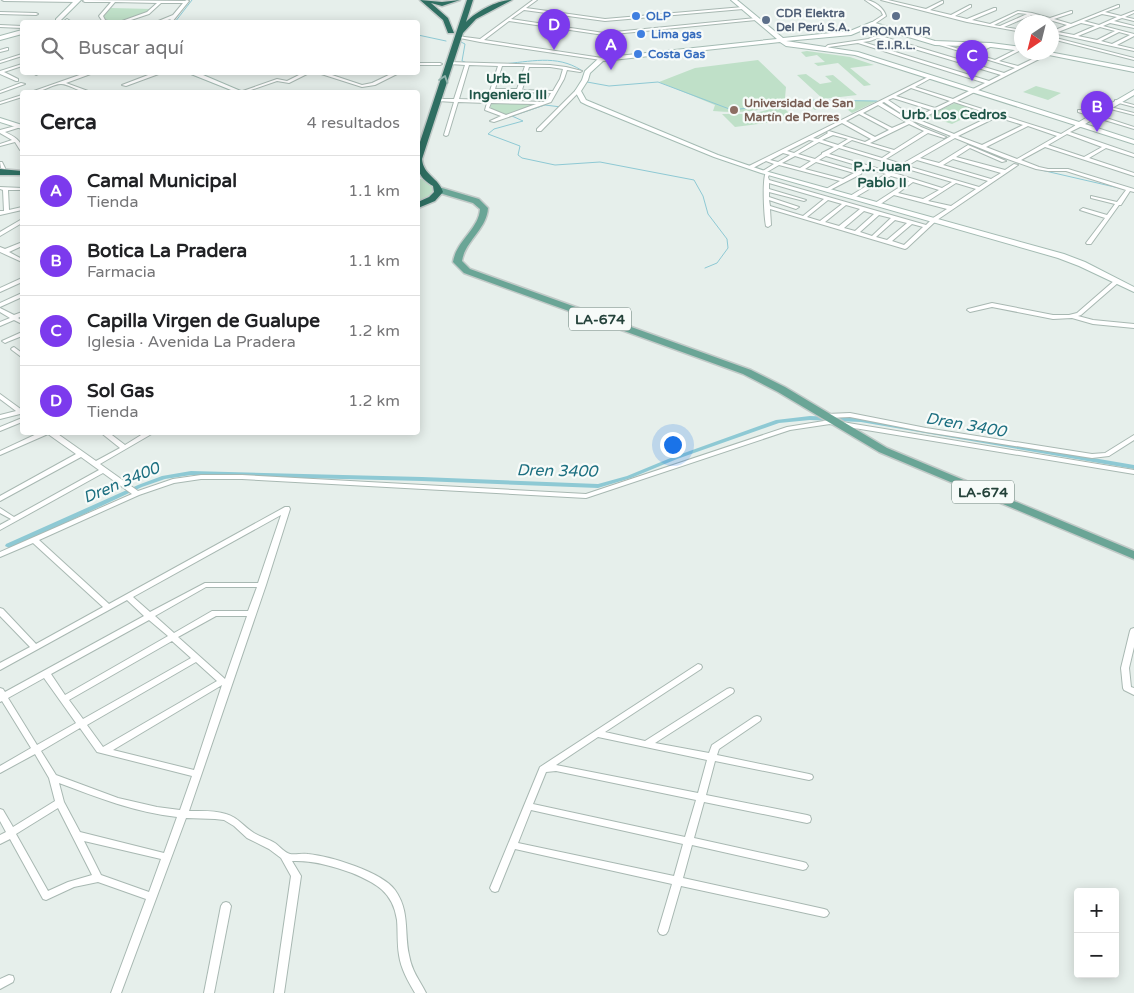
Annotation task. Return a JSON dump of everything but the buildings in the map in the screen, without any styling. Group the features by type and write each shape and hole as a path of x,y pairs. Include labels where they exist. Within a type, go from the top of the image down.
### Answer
{"highway":[{"path":"423,0 446,20 456,34"},
{"path":"428,0 442,4 457,0"},
{"path":"420,138 438,100 450,63 461,0"},
{"path":"420,138 440,64 456,34 476,2 501,0"},
{"path":"456,34 474,18 509,0"},
{"path":"1,170 20,175"},
{"path":"420,170 422,174 437,186"},
{"path":"420,178 437,186"},
{"path":"420,204 429,202 436,197 437,186"}],"main road":[{"name":"LA-674","path":"437,186 457,196 476,201 481,204 484,211 482,218 458,252 457,262 462,269 747,372 788,391 866,441 914,464 1134,555"},
{"path":"429,202 457,196"}],"street":[{"path":"4,0 77,1"},
{"path":"19,5 24,0"},
{"path":"69,20 86,0 187,1"},
{"path":"480,41 535,0"},
{"path":"726,0 762,32 770,42"},
{"path":"734,0 784,43 851,55 929,78"},
{"path":"784,43 851,33 872,24 884,15 882,10 868,0"},
{"path":"884,0 968,21 1014,30"},
{"path":"905,5 914,0"},
{"path":"926,11 942,2 933,0"},
{"path":"58,20 77,1"},
{"path":"103,20 101,16 114,1"},
{"path":"172,20 187,1"},
{"path":"129,20 144,15 160,2"},
{"path":"951,17 970,6"},
{"path":"1059,29 1118,6"},
{"path":"522,9 590,19 626,19 743,8"},
{"path":"9,13 14,9"},
{"path":"968,21 995,9"},
{"path":"990,25 1018,12 1036,15"},
{"path":"1059,16 1071,12"},
{"path":"1103,12 1133,18"},
{"path":"1075,36 1134,12"},
{"path":"0,13 36,14"},
{"path":"163,20 177,14"},
{"path":"626,19 639,31"},
{"path":"507,20 598,33 639,31 756,19"},
{"path":"1059,21 1071,25"},
{"path":"1079,21 1134,35"},
{"path":"1000,27 1014,22"},
{"path":"1111,22 1134,27"},
{"path":"872,24 1019,68"},
{"path":"0,26 20,27"},
{"path":"825,49 828,46 859,42 878,37 893,30"},
{"path":"762,32 770,31"},
{"path":"1097,42 1118,31"},
{"path":"1059,32 1134,50"},
{"path":"0,40 20,34"},
{"path":"456,34 480,41 601,59 770,42 825,49 856,54 1133,141"},
{"path":"1113,46 1134,35"},
{"path":"1106,36 1123,40"},
{"path":"878,37 1004,76"},
{"path":"1077,45 1088,39"},
{"path":"1059,40 1134,59"},
{"path":"859,42 990,83"},
{"path":"935,43 991,45 1014,48"},
{"path":"972,54 991,45"},
{"path":"0,51 7,49"},
{"path":"1123,56 1134,50"},
{"path":"995,61 1014,52"},
{"path":"0,62 20,56"},
{"path":"1059,56 1134,70"},
{"path":"539,130 578,91 585,80 587,72 601,59"},
{"path":"866,143 973,92 1034,60"},
{"path":"450,63 580,70"},
{"path":"420,64 440,64"},
{"path":"446,135 468,64"},
{"path":"500,65 487,109 505,116"},
{"path":"0,72 20,66"},
{"path":"520,91 527,66"},
{"path":"492,121 547,102 555,92 566,68"},
{"path":"0,72 17,80"},
{"path":"47,90 86,75"},
{"path":"124,85 153,75"},
{"path":"188,75 226,90"},
{"path":"197,75 236,90"},
{"path":"247,90 277,80 288,82 303,75"},
{"path":"327,75 362,86 373,84 394,75"},
{"path":"751,167 929,78"},
{"path":"63,83 81,90"},
{"path":"0,91 24,84"},
{"path":"911,87 1134,156"},
{"path":"493,90 555,92"},
{"path":"0,91 15,98"},
{"path":"578,91 580,97 589,104 716,156 852,197 1061,256 1082,264 1134,290"},
{"path":"767,207 906,247 935,219 1017,162 1080,125 1108,106 1134,93"},
{"path":"892,96 935,110"},
{"path":"0,103 20,97"},
{"path":"438,100 547,102 562,105"},
{"path":"884,100 912,121 953,138 969,147 1048,170 1066,170 1130,190 1089,243"},
{"path":"1117,101 1134,106"},
{"path":"878,103 928,131 982,147 1017,162"},
{"path":"1093,103 1134,114"},
{"path":"1080,111 1134,128"},
{"path":"860,112 892,130"},
{"path":"852,197 917,158 997,115"},
{"path":"2,121 18,124"},
{"path":"842,121 875,139"},
{"path":"1,132 18,124"},
{"path":"982,147 1027,124"},
{"path":"824,131 894,152"},
{"path":"882,160 928,131"},
{"path":"1,132 16,140 20,146"},
{"path":"768,225 766,172 791,154 832,133"},
{"path":"810,138 980,189"},
{"path":"801,169 851,139"},
{"path":"0,145 16,140"},
{"path":"1044,145 1134,175"},
{"path":"939,165 969,147"},
{"path":"1084,159 1105,147"},
{"path":"782,151 859,173"},
{"path":"824,154 941,190"},
{"path":"951,157 1005,172"},
{"path":"917,158 992,181"},
{"path":"766,160 844,181"},
{"path":"828,190 868,168"},
{"path":"877,204 912,181"},
{"path":"766,182 927,227"},
{"path":"924,201 955,182"},
{"path":"7,212 2,188 20,189"},
{"path":"766,190 804,200"},
{"path":"893,193 951,208"},
{"path":"788,213 812,194"},
{"path":"1093,197 1119,204"},
{"path":"767,198 796,207"},
{"path":"803,218 827,199"},
{"path":"822,223 845,204"},
{"path":"0,213 20,209"},
{"path":"840,228 863,209"},
{"path":"1083,210 1109,217"},
{"path":"856,233 878,213"},
{"path":"872,238 894,218"},
{"path":"0,234 20,222"},
{"path":"888,242 911,222"},
{"path":"1,251 20,245"},
{"path":"1,251 20,260"},
{"path":"970,310 989,304 1053,318 1072,316 1079,314 1117,281"},
{"path":"0,290 20,283"},
{"path":"0,306 20,296"},
{"path":"0,310 20,321"},
{"path":"0,324 20,315"},
{"path":"1072,316 1093,322 1134,326"},
{"path":"5,341 20,335"},
{"path":"14,349 20,354"},
{"path":"0,396 20,411"},
{"path":"0,417 20,412"},
{"path":"0,554 137,494 172,481 209,477 586,496 789,428 830,422 850,415 926,430 1092,456 1107,455 1134,438"},
{"path":"832,420 1134,472"},
{"path":"0,429 20,421"},
{"path":"0,453 42,435"},
{"path":"53,435 137,494"},
{"path":"106,435 125,448"},
{"path":"96,464 147,435"},
{"path":"0,499 81,454"},
{"path":"0,528 104,470"},
{"path":"0,667 287,509 252,614 225,683 183,814 116,993"},
{"path":"0,510 11,517"},
{"path":"34,540 108,607"},
{"path":"98,878 60,802 53,777 1,696 46,674 205,585 262,585"},
{"path":"128,597 225,683"},
{"path":"0,611 35,648"},
{"path":"64,699 215,613 252,614"},
{"path":"1134,631 1125,668 1127,688 1134,692"},
{"path":"0,770 197,658"},
{"path":"495,888 543,769 698,667"},
{"path":"46,674 100,750 197,774"},
{"path":"104,751 225,683"},
{"path":"646,744 730,691"},
{"path":"663,931 715,747 757,719"},
{"path":"596,734 809,777"},
{"path":"543,769 556,768 807,819"},
{"path":"53,777 117,801 157,811 183,814 215,814 226,817 237,823 250,835 272,846 286,858 296,876 279,993"},
{"path":"0,840 60,802"},
{"path":"528,806 803,866"},
{"path":"0,813 46,896 68,885 98,878 152,898"},
{"path":"76,835 167,858"},
{"path":"512,845 824,913"},
{"path":"286,858 302,856 327,861 356,870 382,882 393,893 400,907 403,922 402,946 404,962 411,978 422,993"},
{"path":"209,993 226,906"}],"green space":[{"path":"111,8 152,9 132,20 107,20 104,16"},
{"path":"807,51 850,57 874,65 850,68 871,85 864,86 838,63 818,66 814,63 825,62 817,55 806,57 801,52"},
{"path":"758,60 786,87 785,98 781,103 764,109 739,112 713,111 715,105 659,82 695,68"},
{"path":"806,74 820,84 832,82 825,76 833,75 857,95 823,99 797,75"},
{"path":"1036,86 1061,93 1048,100 1023,92"},
{"path":"804,100 877,101 852,113 839,103 823,104 826,107 815,110"},
{"path":"492,102 537,104 505,115 490,109"},
{"path":"955,103 979,111 952,124 927,116"},
{"path":"782,106 795,119 735,127 722,114 751,114"},
{"path":"420,179 432,183 437,191 426,202 420,204"}],"waterway":[{"path":"177,20 192,0"},
{"path":"420,35 446,41"},
{"path":"461,42 465,44 462,61 465,62"},
{"path":"502,64 543,60 562,62 581,70"},
{"path":"587,82 609,86 658,82 732,110 781,104"},
{"path":"790,102 800,100"},
{"path":"804,100 877,101"},
{"path":"561,107 545,105 512,116 523,121 494,129 488,134 520,146 518,155 522,158 555,165 600,162 694,180 703,196 708,214 727,239 728,248 717,263 705,268"},
{"path":"912,120 973,145"},
{"path":"1041,170 1119,188"},
{"name":"Dren 3400","path":"9,546 140,486 164,477 191,473 598,486 629,477 675,458 778,421 810,418 861,420 1134,467"}],"place":[{"name":"OLP","path":"636,16"},
{"name":"PRONATUR E.I.R.L.","path":"896,16"},
{"name":"CDR Elektra Del Perú S.A.","path":"766,20"},
{"name":"Lima gas","path":"641,34"},
{"name":"Sol Gas","path":"554,50"},
{"name":"Costa Gas","path":"638,54"},
{"name":"Camal Municipal","path":"611,70"},
{"name":"Capilla Virgen de Gualupe","path":"972,81"},
{"name":"Universidad de San Martín de Porres","path":"734,110"},
{"name":"Botica La Pradera","path":"1097,132"}],"district":[{"name":"Urb. El Ingeniero III","path":"508,86"},
{"name":"Urb. Los Cedros","path":"954,114"},
{"name":"P.J. Juan Pablo II","path":"882,174"}]}
